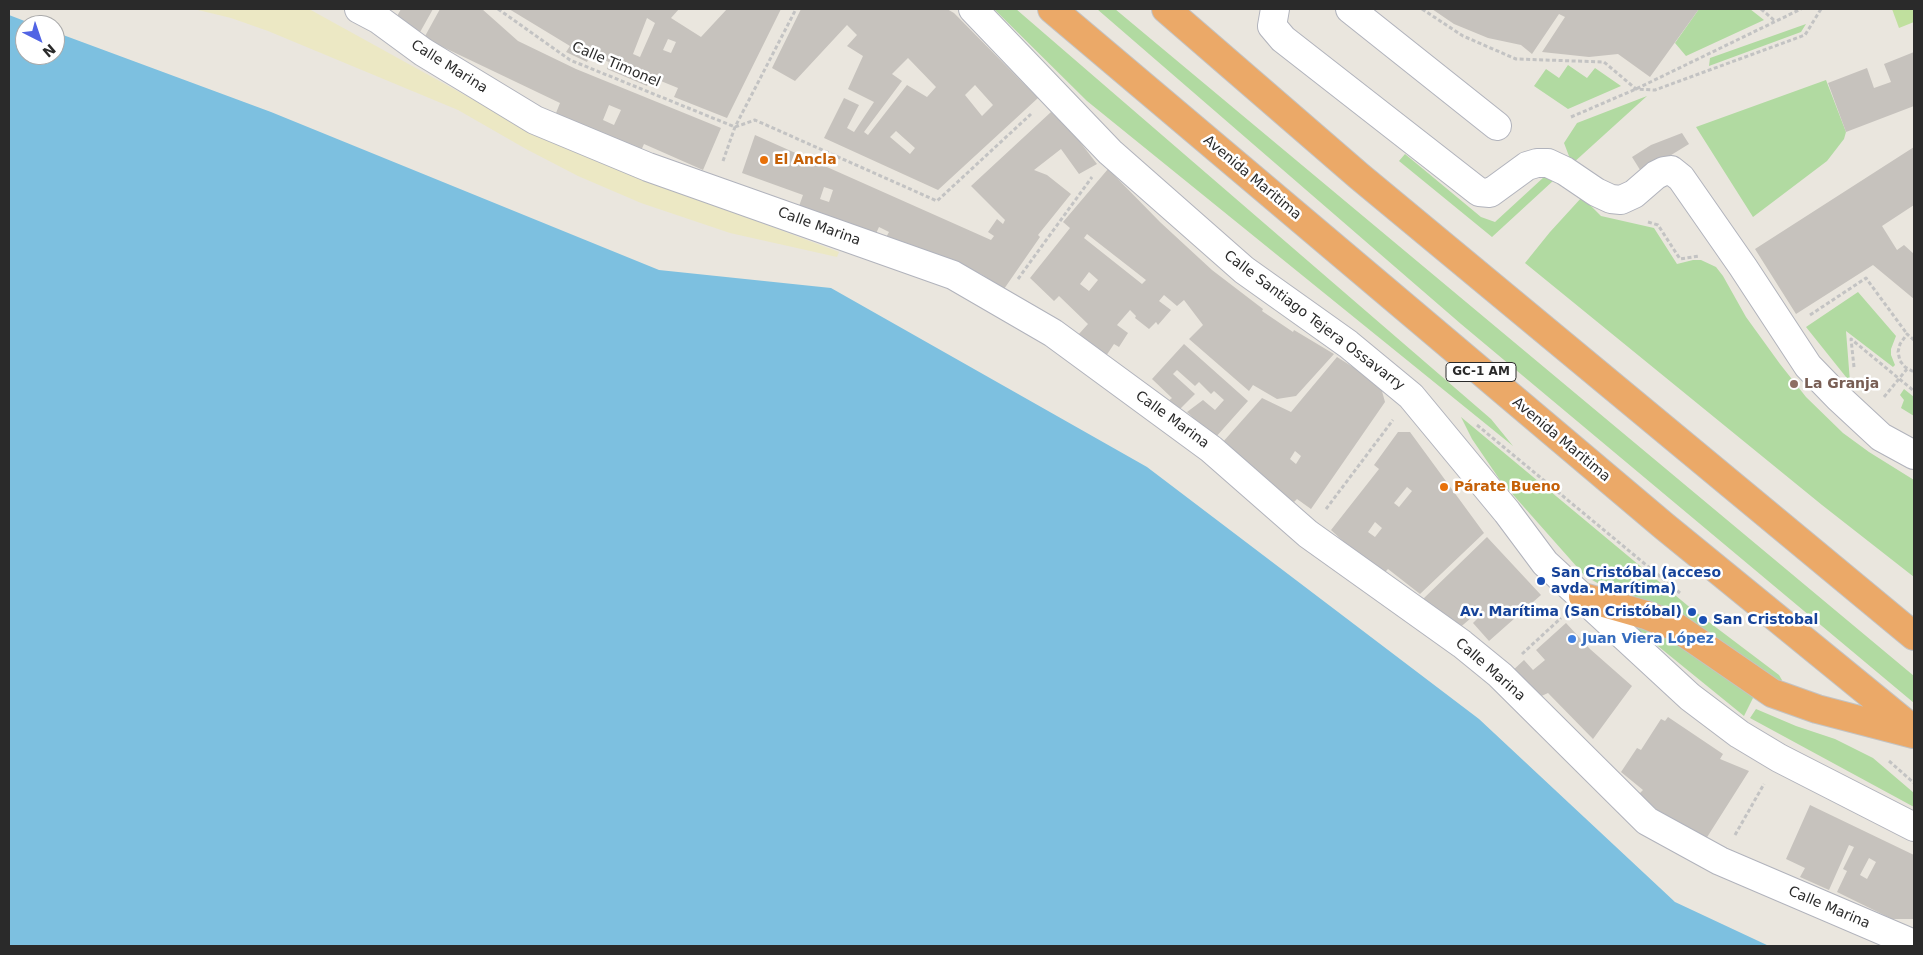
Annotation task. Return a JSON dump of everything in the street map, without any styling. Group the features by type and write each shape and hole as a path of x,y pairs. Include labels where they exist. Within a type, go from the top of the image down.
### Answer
{"highway":[{"name":"Avenida Maritima","path":"1052,9 1664,526 1914,732"},
{"path":"1166,9 1374,188 1914,636"},
{"path":"1583,597 1646,615 1676,627 1772,693 1816,709 1914,732"}],"street":[{"name":"Calle Marina","path":"359,9 378,19 423,52 535,120 648,167 952,275 1053,332 1211,449 1308,534 1462,644 1500,675 1647,821 1720,861 1914,944"},
{"name":"Calle Santiago Tejera Ossavarry","path":"973,9 1110,152 1244,270 1348,344 1412,396 1507,512 1545,563 1690,697 1739,734 1779,758 1914,827"},
{"path":"1275,9 1272,26 1283,39 1478,192 1490,193 1526,166 1548,163 1596,192 1611,199 1621,200 1634,194 1656,175 1672,170 1681,178 1743,266 1808,366 1881,437 1914,455"},
{"path":"1350,9 1498,126"}],"path":[{"name":"Calle Timonel","path":"498,9 570,60 735,127"},
{"path":"714,190 735,127 796,9"},
{"path":"1422,9 1463,36 1516,59 1604,62 1636,89 1655,90 1805,35 1821,9"},
{"path":"1762,9 1775,21"},
{"path":"1572,118 1802,9"},
{"path":"735,127 755,120 938,201 1016,129"},
{"path":"1001,302 1110,152"},
{"path":"1784,331 1866,278 1914,340"},
{"path":"1908,334 1900,344 1898,352 1900,361 1908,370 1914,372"},
{"path":"1854,375 1851,339 1914,391"},
{"path":"1882,400 1908,370"},
{"path":"1308,534 1412,396"},
{"path":"1500,675 1583,597"},
{"path":"1720,861 1779,758"}],"green space":[{"path":"994,9 1016,9 1491,419 1513,446 1087,101"},
{"path":"1097,9 1115,9 1914,676 1914,703 1461,324"},
{"path":"1699,9 1750,9 1764,20 1686,56 1675,43"},
{"path":"1892,9 1914,9 1914,22 1899,28"},
{"path":"1806,24 1801,32 1709,66 1710,58"},
{"path":"1568,65 1587,78 1595,68 1621,86 1568,109 1534,86 1546,69 1559,78"},
{"path":"1826,80 1846,132 1844,139 1827,161 1753,217 1696,127"},
{"path":"1647,96 1572,164 1564,143 1577,123"},
{"path":"1405,154 1481,217 1495,222 1544,177 1554,180 1492,237 1399,161"},
{"path":"1582,197 1601,216 1654,228 1677,264 1701,260 1716,267 1746,317 1806,397 1843,433 1914,480 1914,577 1822,505 1525,263"},
{"path":"1858,292 1896,336 1891,349 1895,365 1893,367 1846,331 1850,382 1806,327"},
{"path":"1904,389 1914,397 1914,416 1901,408 1904,400 1900,395"},
{"path":"1461,417 1693,610 1779,675 1782,680 1779,682 1679,617 1601,585 1585,576 1500,480 1472,439"},
{"path":"1644,627 1661,633 1754,696 1744,716 1637,629"},
{"path":"1756,709 1796,726 1835,739 1873,758 1914,793 1914,807 1750,718"}],"sand":[{"path":"194,9 309,9 530,131 690,196 839,252 837,257 730,233 641,203 578,176 458,110 268,31 231,18"}],"water":[{"path":"9,15 15,17 15,65 65,65 65,36 271,112 659,270 831,288 1147,467 1479,719 1675,902 1769,946 9,946"}],"building":[{"path":"401,9 433,9 419,34 395,20"},
{"path":"440,9 482,9 518,41 576,69 721,128 703,170 644,144 640,153 554,118 560,103 424,38","holes":["609,105 621,110 614,125 603,120"]},
{"path":"509,9 679,9 671,18 701,37 727,9 781,9 727,118 674,97 678,88 651,77 647,86 607,69 609,62 590,55 587,62 566,52 570,46","holes":["647,18 655,23 640,57 633,54","668,39 676,42 671,53 663,50"]},
{"path":"801,9 947,9 954,13 1038,98 938,190 824,138 844,98 859,105 847,128 854,132 874,102 848,89 863,56 847,46 857,35 847,25 795,81 772,68","holes":["908,58 936,87 927,97 907,85 868,135 864,132 902,81 892,74","975,85 993,105 982,116 965,95","896,131 915,148 910,154 890,137"]},
{"path":"1432,9 1699,9 1650,77 1618,54 1589,57 1542,52 1565,17 1559,14 1532,54 1521,45 1488,38 1454,24"},
{"path":"1914,52 1914,106 1846,132 1828,83 1867,68 1874,88 1891,82 1884,64"},
{"path":"1051,112 1077,138 1097,164 1079,174 1061,149 1034,170 1047,175 1071,194 1038,235 1040,237 1004,289 981,274 908,244 903,253 883,243 889,232 879,227 874,238 798,209 803,195 742,173 755,135 991,240 994,236 988,232 997,219 1003,224 1005,220 971,186","holes":["824,187 833,190 829,202 820,199"]},
{"path":"1682,133 1689,144 1642,173 1632,157 1651,145"},
{"path":"1914,147 1914,205 1882,226 1897,250 1904,245 1914,254 1914,299 1873,265 1796,314 1755,249"},
{"path":"1108,169 1160,222 1212,270 1263,309 1262,311 1293,332 1294,330 1334,354 1296,396 1277,399 1253,385 1249,391 1189,339 1203,325 1184,300 1177,306 1164,295 1159,301 1171,310 1158,325 1156,322 1149,329 1135,318 1136,316 1130,310 1117,325 1128,333 1119,347 1114,344 1104,359 1078,335 1088,324 1059,296 1054,301 1030,278 1070,228 1063,222","holes":["1087,234 1146,280 1142,284 1084,238","1089,272 1098,280 1089,291 1080,284"]},
{"path":"1184,344 1248,401 1215,438 1187,412 1203,400 1215,410 1224,400 1214,391 1211,394 1199,382 1195,386 1177,370 1173,374 1195,394 1177,412 1167,402 1172,398 1152,379"},
{"path":"1337,357 1380,384 1385,402 1311,509 1297,499 1294,502 1258,477 1222,443 1262,398 1291,412","holes":["1295,451 1301,456 1296,464 1290,459"]},
{"path":"1398,432 1410,432 1484,533 1420,594 1388,569 1381,576 1342,547 1346,544 1331,530 1379,469 1374,465","holes":["1407,487 1412,491 1399,507 1394,503","1375,522 1382,528 1375,537 1368,532"]},
{"path":"1487,537 1541,595 1489,641 1473,623 1481,615 1478,612 1457,630 1422,600"},
{"path":"1566,623 1590,649 1632,686 1593,739 1548,693 1535,699 1511,672 1524,660 1533,670 1545,660 1536,650"},
{"path":"1668,717 1723,754 1720,759 1749,771 1704,842 1676,821 1674,825 1639,794 1643,790 1621,772 1637,748 1641,750 1661,719 1665,721"},
{"path":"1810,805 1914,855 1914,919 1892,919 1837,892 1847,871 1843,869 1854,847 1849,845 1829,890 1800,877 1805,868 1786,859","holes":["1869,858 1876,862 1867,879 1860,875"]}],"place":[{"name":"El Ancla","path":"764,160"},
{"name":"La Granja","path":"1794,384"},
{"name":"Párate Bueno","path":"1444,487"},
{"name":"San Cristóbal (acceso avda. Marítima)","path":"1541,581"},
{"name":"Av. Marítima (San Cristóbal)","path":"1692,612"},
{"name":"San Cristobal","path":"1703,620"},
{"name":"Juan Viera López","path":"1572,639"}]}
